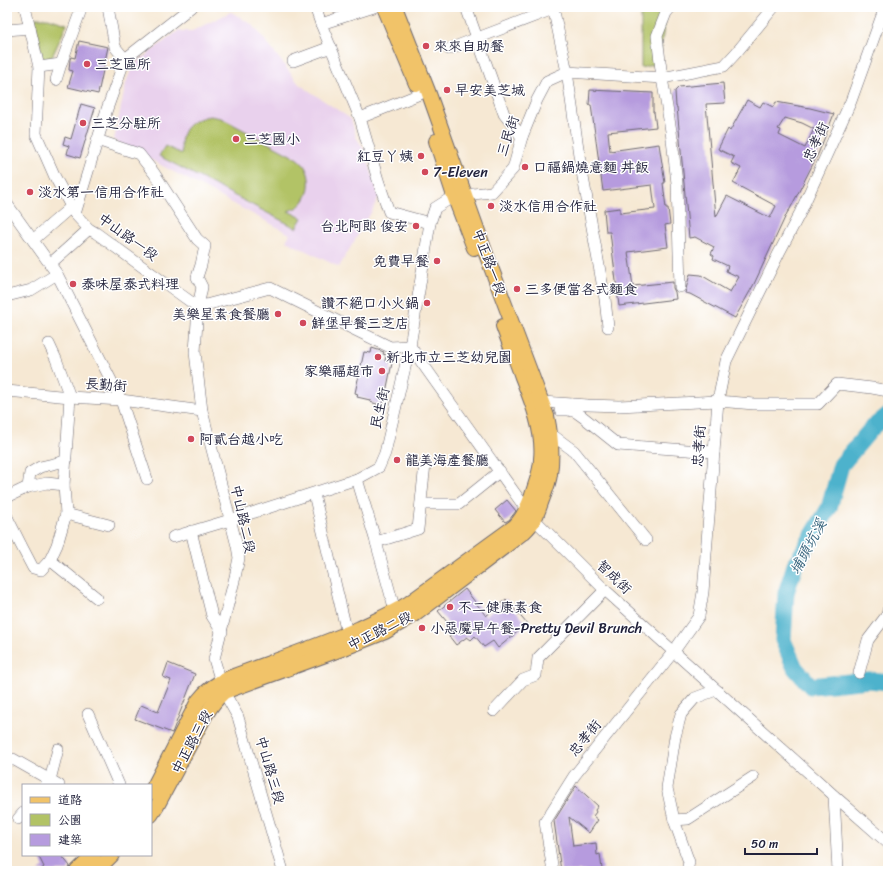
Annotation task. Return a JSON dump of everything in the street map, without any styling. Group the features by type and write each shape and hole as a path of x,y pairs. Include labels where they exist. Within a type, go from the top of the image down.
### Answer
{"main road":[{"name":"中正路一段","path":"384,7 488,261 544,406 545,433"},
{"name":"中正路一段","path":"395,7 428,91 460,195 536,414 545,433 552,455 550,474 531,514"},
{"name":"中正路二段","path":"223,687 347,633 416,614 524,532 531,514"},
{"name":"中正路二段","path":"223,687 342,649 384,632 397,618"},
{"name":"中正路三段","path":"152,790 198,701 208,690 223,687"},
{"name":"中正路三段","path":"152,814 212,704 223,687"},
{"path":"77,871 93,856"},
{"path":"96,871 111,856"}],"street":[{"name":"中山路一段","path":"25,7 39,67 36,134 55,177 73,211 89,229 198,307"},
{"path":"56,80 82,7"},
{"path":"108,7 115,47 125,59"},
{"path":"32,240 73,211 125,59 191,7"},
{"path":"315,7 360,118 389,212 430,223"},
{"path":"322,24 374,7"},
{"path":"466,7 504,114 522,137"},
{"path":"671,7 666,13 657,36 678,183 680,287"},
{"path":"567,72 662,78 724,66 774,7"},
{"name":"忠孝街","path":"553,871 545,822 574,776 674,651 699,616 703,592 718,401 726,361 800,213 851,101 885,7"},
{"path":"449,49 553,8 567,72 579,155 605,299 608,327"},
{"path":"7,30 30,28"},
{"path":"292,61 331,47"},
{"path":"39,67 61,64"},
{"name":"三民街","path":"460,195 492,192 513,169 522,137 546,81 567,72"},
{"path":"360,118 420,94"},
{"path":"98,140 139,154 154,173 197,239 205,246 197,277 202,287 198,307 195,352 202,411"},
{"name":"民生街","path":"173,537 314,494 357,479 379,467 386,453 410,346 430,223 435,208 460,195"},
{"path":"7,204 58,274 120,400 147,479"},
{"path":"50,264 89,229"},
{"path":"7,296 31,290 58,274"},
{"path":"198,307 270,288 390,347 410,346"},
{"path":"7,517 33,568 41,570 50,560 57,545 66,514 64,484 70,397 49,344"},
{"name":"智成街","path":"410,346 531,514 605,590 888,843"},
{"path":"544,406 619,406 718,401 754,404 818,404 837,384 888,391"},
{"name":"長勤街","path":"7,391 120,400 202,411"},
{"path":"544,406 576,412 618,444 714,452"},
{"name":"中山路二段","path":"202,411 237,546 238,558 222,632 214,659 223,687"},
{"path":"545,433 574,451 646,540"},
{"path":"28,487 30,472 40,467 66,462"},
{"path":"376,542 418,529 425,464"},
{"path":"420,504 458,504 500,472"},
{"path":"357,479 397,618"},
{"path":"7,497 28,487 47,483 64,484"},
{"path":"314,494 347,633"},
{"path":"66,514 109,525"},
{"path":"192,531 212,616 222,632"},
{"path":"50,560 97,598"},
{"path":"494,711 523,680 536,675 538,658 605,590"},
{"path":"859,673 868,640 887,615 888,610"},
{"name":"中山路三段","path":"223,687 238,717 283,871"},
{"path":"687,871 689,862 674,820 667,788 675,737 681,714 695,698 716,690"},
{"path":"88,714 119,784"},
{"path":"7,762 13,759 51,783 58,749"},
{"path":"674,820 688,819 753,777"},
{"path":"834,796 838,871"}],"shaded area":[{"name":"三芝國小","path":"231,12 253,25 299,84 351,119 356,137 365,151 379,196 372,211 339,267 286,241 290,234 114,140 126,83 133,65 178,31 192,31"}],"green space":[{"path":"627,7 670,7 666,13 659,63 641,68 641,11"},
{"path":"35,18 48,18 67,24 51,59 42,59"},
{"path":"210,116 221,118 296,158 303,164 308,173 309,189 305,199 300,205 288,211 302,218 296,228 159,156 165,146 182,154 182,139 186,128 196,120"}],"building":[{"name":"三芝區所","path":"79,41 108,47 98,94 68,87 73,71 69,70 70,59 71,57 75,58"},
{"path":"723,83 725,103 706,104 716,217 727,196 770,218 776,206 733,183 741,168 731,163 734,157 718,149 728,129 730,131 747,100 760,107 763,102 773,107 776,102 834,114 818,154 788,211 754,284 735,318 690,294 685,293 690,274 701,275 730,292 739,277 726,271 728,266 713,259 714,256 711,254 714,247 695,237 689,238 676,107 675,91 679,87","holes":["785,118 802,123 814,129 805,148 779,135 781,130 778,129"]},
{"path":"590,90 653,93 653,112 656,127 608,132 610,151 659,144 665,183 663,183 666,208 668,208 670,224 665,225 668,247 628,252 633,286 673,282 676,299 619,306 610,232 606,232 604,210 620,208 620,213 655,209 652,185 603,191 591,105 589,105"},
{"name":"三芝分駐所","path":"81,104 95,108 80,158 67,154 69,146 63,144 65,137 71,139"},
{"path":"372,348 384,352 383,354 386,355 385,361 392,363 385,397 383,403 380,405 370,402 370,400 357,397 358,394 355,393 364,352 371,353"},
{"path":"507,500 516,511 509,520 505,522 495,510"},
{"path":"465,589 486,616 506,599 527,624 498,648 493,641 484,647 475,636 471,640 467,637 456,645 449,636 453,634 445,625 447,622 438,611"},
{"path":"168,663 195,674 172,733 135,719 141,705 158,712 171,680 163,677"},
{"path":"576,786 598,806 593,816 598,820 589,833 569,817 573,846 596,843 597,855 600,854 602,869 598,870 599,871 561,871 554,821"},
{"path":"38,856 62,856 70,866 68,871 39,871 44,867"}],"waterway":[{"name":"埔頭坑溪","path":"888,415 872,428 841,465 829,508 795,565 786,593 783,640 795,668 811,686 869,680 888,682"}],"place":[{"name":"來來自助餐","path":"426,46"},
{"name":"三芝區所","path":"87,64"},
{"name":"早安美芝城","path":"447,90"},
{"name":"三芝分駐所","path":"83,123"},
{"name":"三芝國小","path":"236,139"},
{"name":"紅豆ㄚ姨","path":"421,156"},
{"name":"口福鍋燒意麵 丼飯","path":"525,167"},
{"name":"7-Eleven","path":"425,172"},
{"name":"淡水第一信用合作社","path":"30,192"},
{"name":"淡水信用合作社","path":"491,206"},
{"name":"台北阿郎 俊安","path":"416,226"},
{"name":"免費早餐","path":"437,261"},
{"name":"泰味屋泰式料理","path":"73,284"},
{"name":"三多便當各式麵食","path":"517,289"},
{"name":"讚不絕口小火鍋","path":"427,303"},
{"name":"美樂星素食餐廳","path":"278,314"},
{"name":"鮮堡早餐三芝店","path":"303,323"},
{"name":"新北市立三芝幼兒園","path":"378,357"},
{"name":"家樂福超市","path":"382,371"},
{"name":"阿貳台越小吃","path":"191,439"},
{"name":"龍美海產餐廳","path":"397,460"},
{"name":"不二健康素食","path":"450,607"},
{"name":"小惡魔早午餐-Pretty Devil Brunch","path":"422,628"}]}
